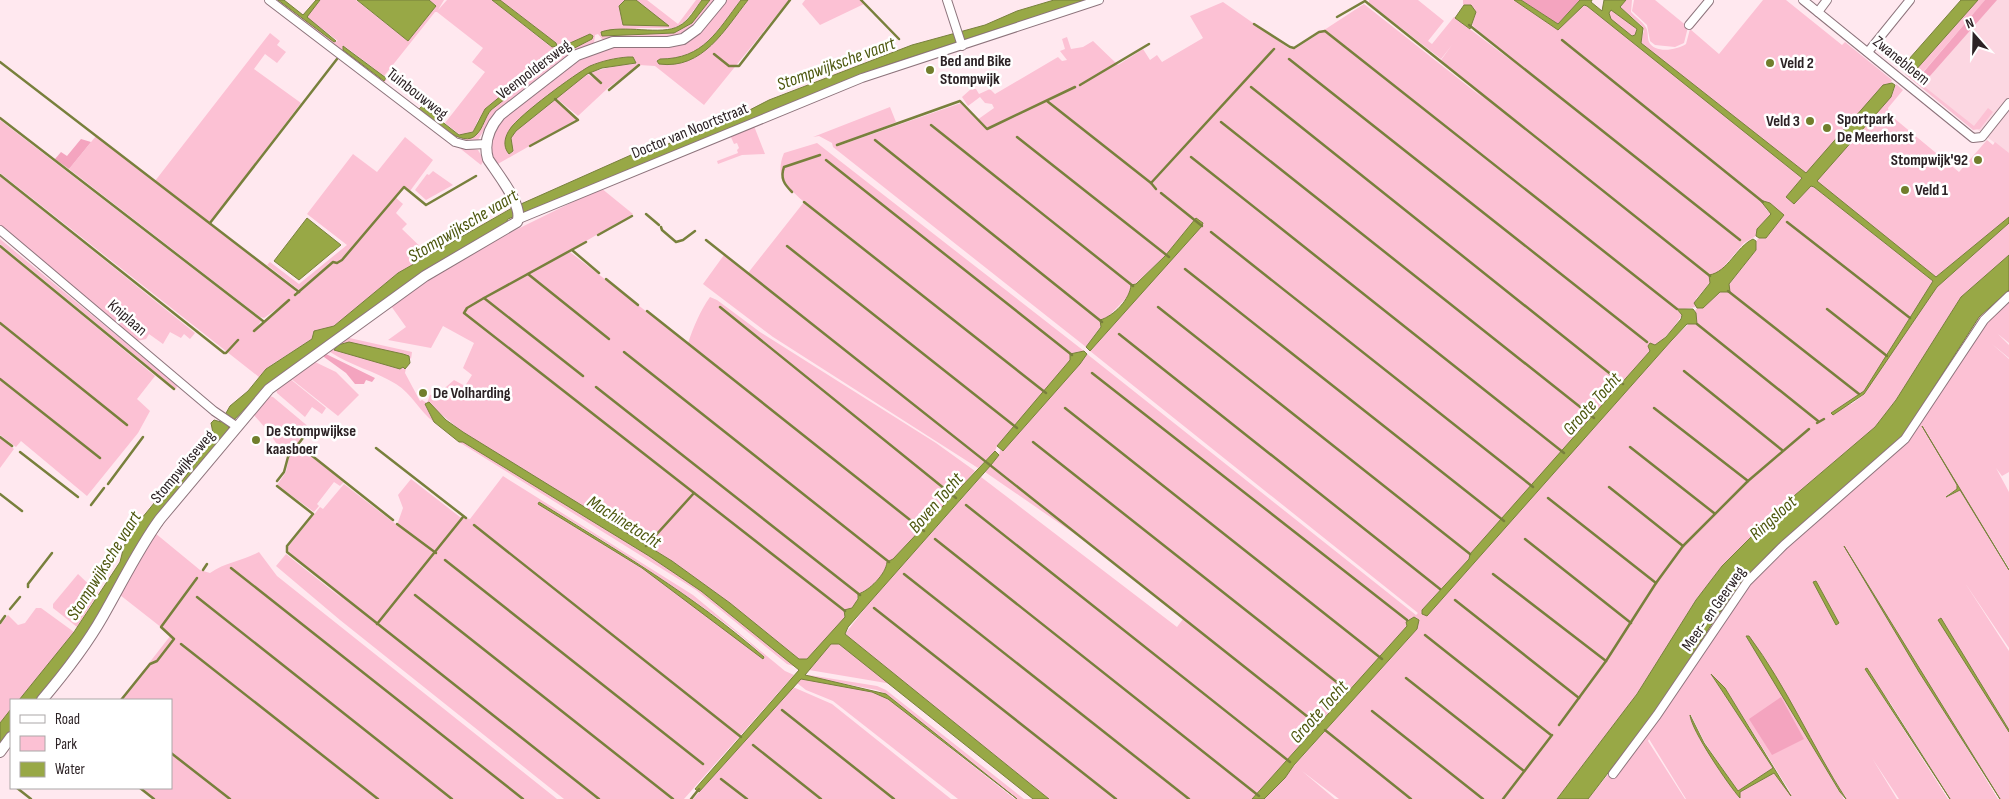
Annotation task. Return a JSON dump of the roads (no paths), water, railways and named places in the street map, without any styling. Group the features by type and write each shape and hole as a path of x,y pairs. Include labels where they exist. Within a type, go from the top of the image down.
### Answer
{"street":[{"name":"Tuinbouwweg","path":"269,0 455,142 466,145 486,144"},
{"name":"Veenpoldersweg","path":"486,144 492,124 500,115 577,55 613,42 668,42 684,39 697,29 721,0"},
{"path":"947,0 962,44"},
{"name":"Doctor van Noortstraat","path":"322,350 425,276 513,225 519,217 862,78 1039,18 1099,0"},
{"path":"1689,25 1710,0"},
{"name":"Zwanebloem","path":"1803,0 1973,138 1982,137 2009,103"},
{"path":"1818,12 1828,0"},
{"path":"1868,52 1910,0"},
{"path":"486,144 488,159 515,203 519,217"},
{"name":"Kniplaan","path":"0,230 214,411 234,424"},
{"name":"Meer- en Geerweg","path":"1613,774 1671,696 1747,582 1784,545 1905,440 1984,320 2009,296"},
{"name":"Stompwijkseweg","path":"43,699 93,632 144,541 160,518 198,475 234,424 269,389 322,350"},
{"path":"0,752 10,738"}],"water":[{"path":"278,0 284,0 303,15 316,0 320,0 307,17 336,41 334,42"},
{"path":"357,0 429,0 436,6 408,41"},
{"path":"492,0 500,0 556,43 557,46 552,47"},
{"path":"625,0 636,0 669,26 623,25 619,6"},
{"path":"702,0 710,0 692,23 674,33 602,36 601,32 620,29 672,29 686,21"},
{"path":"741,0 748,0 721,35 700,54 688,61 675,64 659,64 657,61 660,59 675,58 699,49 716,32"},
{"path":"1054,0 1086,0 887,65 508,219 505,225 261,392 229,425 229,428 58,676 38,699 20,699 74,632 120,562 124,546 137,524 155,502 182,481 214,438 211,423 214,420 221,422 230,406 248,391 266,369 312,339 314,331 334,326 398,273 512,208 640,151 666,145 699,129 738,116 769,100 912,45 985,25 1017,11"},
{"path":"1514,0 1521,0 1558,24 1580,0 1592,0 1591,2 1602,11 1604,0 1626,0 1620,7 1643,28 1641,43 1806,173 1883,85 1892,83 1895,85 1891,97 1817,181 1936,277 2009,217 2009,223 1937,287 1864,394 1833,415 1831,413 1864,391 1933,281 1814,187 1811,186 1794,204 1786,197 1802,178 1587,6 1584,5 1558,30","holes":["1611,10 1637,29 1635,35 1632,36 1611,19 1609,13"]},
{"path":"1961,0 1978,0 1914,72 1906,73 1901,69 1909,59"},
{"path":"1464,5 1471,5 1476,12 1470,29 1455,18"},
{"path":"590,34 593,36 592,39 561,55 491,110 479,132 471,138 464,139 447,131 419,109 422,106 459,135 473,132 485,109 559,48"},
{"path":"343,46 386,78 384,81 343,50"},
{"path":"633,57 636,63 602,68 587,74 516,131 511,138 513,151 509,154 505,144 508,132 535,105 590,66"},
{"path":"1760,200 1770,203 1784,215 1766,238 1756,236 1757,229 1771,214"},
{"path":"307,218 341,245 299,280 274,261"},
{"path":"1196,218 1203,223 1202,226 1090,351 1086,347 1101,327 1100,320 1116,311 1128,296 1131,285 1136,284 1165,256"},
{"path":"1753,239 1756,241 1756,250 1729,284 1730,292 1720,292 1703,308 1697,308 1694,303 1710,283 1709,275 1722,269"},
{"name":"Ringsloot","path":"2009,255 2009,290 1979,317 1900,440 1773,549 1744,581 1715,619 1661,704 1588,799 1557,799 1637,694 1696,600 1722,566 1781,507 1875,427 1896,400 1961,297"},
{"path":"1677,309 1693,309 1696,313 1697,324 1687,324 1427,616 1422,614 1422,610 1469,559 1470,554 1650,351 1648,346 1650,343 1655,345 1666,337 1681,319 1682,315"},
{"path":"349,342 409,356 410,363 405,369 403,367 400,369 334,350 338,345"},
{"path":"1084,351 1087,354 1080,364 1003,451 997,446 1070,360 1070,354"},
{"path":"429,402 446,420 463,432 672,561 730,603 799,659 807,659 845,617 844,610 852,608 858,599 858,594 876,581 884,572 887,562 893,559 995,451 999,455 991,465 848,627 845,634 1049,799 1033,799 839,644 831,644 805,675 886,694 1017,799 888,699 872,692 801,679 699,792 695,789 799,670 701,591 649,556 463,442 459,442 434,422 425,404"},
{"path":"1922,426 2009,570 1960,490 1946,497 1957,489 1957,485"},
{"path":"539,502 683,594 738,635 764,657 763,659 642,568 538,504"},
{"path":"1844,546 2000,799 1919,672"},
{"path":"1816,581 1839,623 1836,625 1813,582"},
{"path":"1414,617 1419,620 1417,629 1294,765 1285,778 1264,799 1252,799 1407,626 1406,622"},
{"path":"1941,618 2009,730 2009,732 1938,620"},
{"path":"1746,636 1749,636 1763,655 1846,799 1840,792"},
{"path":"1867,668 1950,799 1865,669"},
{"path":"1711,674 1725,688 1791,796 1774,773 1740,792 1740,798 1703,745 1690,715 1704,743 1738,791 1773,768"},
{"path":"10,710 10,732 0,746 0,723"}],"waterway":[{"path":"714,54 729,66 739,66 790,0"},
{"name":"Stompwijksche vaart","path":"861,0 899,39"},
{"path":"1337,17 1365,1 1710,276"},
{"path":"1254,24 1294,48 1319,32 1325,31 1677,309"},
{"path":"1469,25 1740,240"},
{"path":"1562,40 1763,202"},
{"path":"1080,85 1149,44"},
{"path":"1047,101 1151,183 1274,49"},
{"path":"210,223 337,59"},
{"path":"1289,59 1647,342"},
{"path":"0,62 299,292"},
{"path":"609,90 639,65"},
{"path":"590,73 601,83"},
{"path":"837,145 960,101 987,129 1075,87"},
{"name":"Groote Tocht","path":"1251,87 1623,384"},
{"path":"530,146 578,120 555,99"},
{"path":"0,118 263,321"},
{"name":"Groote Tocht","path":"1221,122 1594,418"},
{"path":"931,125 1133,286"},
{"path":"1017,137 1169,257"},
{"path":"875,140 1102,322"},
{"path":"792,192 784,181 782,174 784,167 820,155"},
{"path":"1191,157 1564,453"},
{"path":"826,160 1072,355"},
{"path":"0,175 224,353 238,340"},
{"path":"295,295 333,262 337,263 342,260 404,187 426,205 476,176"},
{"path":"1151,183 1156,189"},
{"path":"1161,193 1202,226"},
{"path":"804,202 1046,393"},
{"path":"646,214 659,225"},
{"path":"598,235 632,216"},
{"path":"1787,222 1910,318"},
{"path":"661,227 676,242 683,240 695,231"},
{"path":"1211,232 1533,487"},
{"name":"Groote Tocht","path":"706,240 1318,725"},
{"path":"586,242 484,298 467,308 464,313 845,611"},
{"path":"0,246 174,389"},
{"path":"787,246 1017,428"},
{"path":"572,250 599,273"},
{"path":"1185,269 1504,521"},
{"path":"528,274 609,339"},
{"path":"606,279 638,305"},
{"path":"1728,291 1859,394"},
{"path":"484,298 583,376"},
{"path":"254,331 289,300"},
{"path":"720,307 956,498"},
{"path":"1158,307 1470,554"},
{"path":"1827,309 1887,356"},
{"path":"647,311 924,531"},
{"path":"0,323 127,425"},
{"path":"1697,324 1818,421"},
{"path":"1119,334 1440,589"},
{"path":"624,352 889,562"},
{"path":"1684,371 1782,450"},
{"path":"1092,373 1407,620"},
{"path":"0,379 100,458"},
{"path":"596,387 860,595"},
{"path":"1065,408 1382,659"},
{"path":"1654,408 1748,481"},
{"path":"1817,423 1824,419"},
{"path":"1559,725 1606,661 1656,583 1683,546 1748,481 1809,429"},
{"path":"296,447 309,430"},
{"path":"0,437 12,446"},
{"path":"108,484 143,437"},
{"name":"Groote Tocht","path":"1033,442 1348,691"},
{"path":"301,447 393,520"},
{"path":"1630,447 1714,513"},
{"path":"376,448 466,518"},
{"path":"277,481 284,472 288,457 292,451"},
{"path":"20,452 78,497"},
{"path":"277,486 313,514 287,546 287,552 599,799"},
{"path":"1609,487 1683,546"},
{"path":"91,505 104,488"},
{"name":"Machinetocht","path":"646,546 694,493"},
{"path":"0,494 22,511"},
{"path":"1548,498 1656,583"},
{"path":"966,505 1290,762"},
{"path":"377,624 463,517"},
{"path":"397,524 436,553"},
{"path":"474,525 741,737"},
{"path":"935,539 1259,796"},
{"path":"1525,539 1631,623"},
{"path":"28,587 28,584 52,553"},
{"path":"445,560 703,764"},
{"path":"203,570 207,564"},
{"path":"231,568 523,799"},
{"path":"904,574 1189,799"},
{"path":"1493,574 1606,661"},
{"path":"122,699 150,664 157,661 174,639 161,627 197,578"},
{"path":"415,595 673,799"},
{"path":"10,609 20,597"},
{"path":"197,597 452,799"},
{"path":"1455,600 1579,698"},
{"path":"874,608 1116,799"},
{"path":"0,623 5,616"},
{"path":"1425,635 1551,735"},
{"path":"181,644 378,799"},
{"path":"1406,678 1524,771"},
{"path":"782,710 894,799"},
{"path":"1372,711 1483,799"},
{"name":"Groote Tocht","path":"1325,730 1411,799"},
{"path":"1503,799 1552,735"},
{"path":"753,745 821,799"},
{"path":"172,754 230,799"},
{"path":"721,779 747,799"},
{"path":"18,789 31,799"},
{"path":"141,789 154,799"},
{"name":"Boven Tocht","path":"691,799 699,789"}],"place":[{"name":"Veld 2","path":"1770,63"},
{"name":"Bed and Bike Stompwijk","path":"930,70"},
{"name":"Veld 3","path":"1810,121"},
{"name":"Sportpark De Meerhorst","path":"1827,128"},
{"name":"Stompwijk'92","path":"1978,160"},
{"name":"Veld 1","path":"1905,190"},
{"name":"De Volharding","path":"423,393"},
{"name":"De Stompwijkse kaasboer","path":"256,440"}]}
